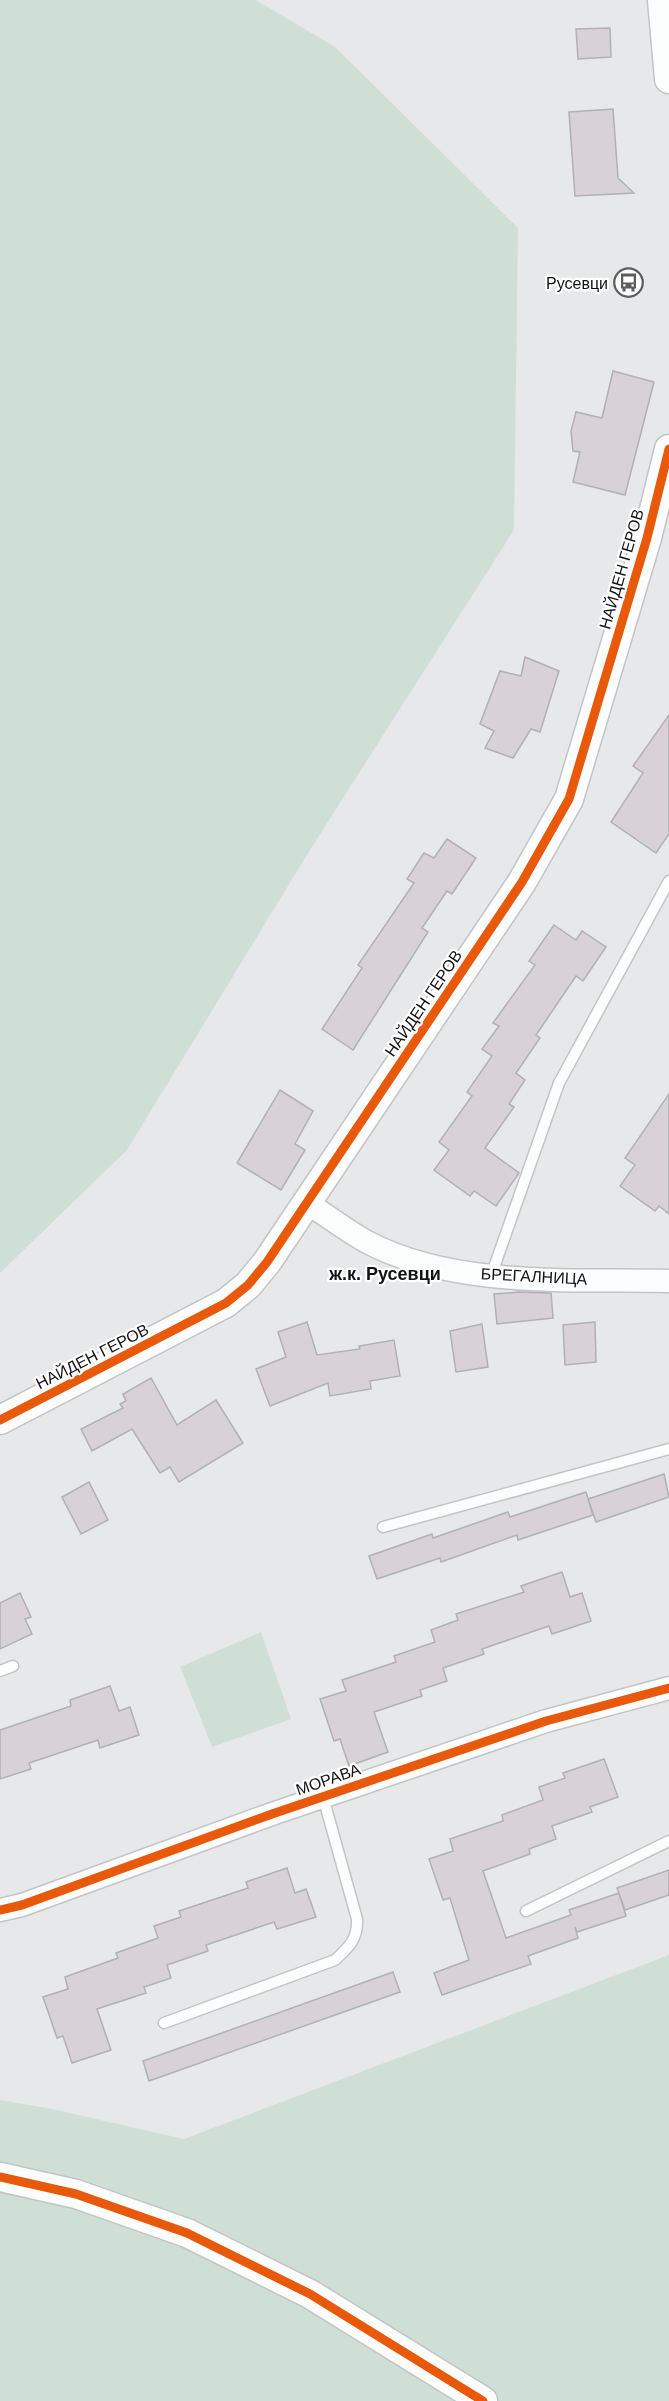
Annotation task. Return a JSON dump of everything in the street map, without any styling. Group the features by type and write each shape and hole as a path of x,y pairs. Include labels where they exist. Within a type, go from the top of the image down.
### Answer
{"street":[{"path":"662,0 669,79"},
{"name":"НАЙДЕН ГЕРОВ","path":"0,1420 226,1304 248,1285 267,1262 522,882 569,799 647,538 669,449"},
{"name":"БРЕГАЛНИЦА","path":"307,1203 369,1243 410,1259 490,1277 669,1281"},
{"name":"МОРАВА","path":"0,1910 22,1905 323,1797 546,1721 669,1688"},
{"path":"0,2177 76,2194 187,2233 310,2294 483,2401"}],"lane":[{"path":"490,1277 559,1083 669,881"},
{"path":"383,1527 669,1449"},
{"path":"0,1671 13,1666"},
{"path":"164,2022 335,1960 353,1942 358,1931 357,1919 323,1797"},
{"path":"526,1911 669,1841"}],"shaded area":[{"path":"0,0 256,0 335,47 518,228 514,530 310,850 127,1150 0,1273"},
{"path":"261,1632 291,1719 212,1747 180,1667"},
{"path":"669,1955 669,2401 0,2401 0,2100 52,2109 184,2139"}],"building":[{"path":"610,28 611,57 578,59 576,29"},
{"path":"613,109 618,178 634,193 575,196 569,112"},
{"path":"613,371 654,382 625,495 573,482 580,452 573,451 571,431 576,412 602,418"},
{"path":"525,657 559,671 540,732 531,729 513,758 485,748 494,731 480,724 500,671 521,676"},
{"path":"669,715 669,834 656,853 611,822 643,773 633,766"},
{"path":"447,839 476,858 452,894 447,891 422,928 428,932 353,1050 322,1029 362,968 358,965 414,883 407,879 424,853 434,858"},
{"path":"554,925 576,940 582,931 606,947 583,981 576,976 536,1035 540,1038 516,1073 525,1080 509,1104 514,1107 485,1148 519,1173 496,1206 474,1191 470,1196 434,1170 449,1150 439,1142 472,1096 467,1092 492,1056 482,1049 499,1026 493,1023 535,965 529,961"},
{"path":"280,1090 313,1111 295,1144 305,1150 281,1190 237,1163"},
{"path":"669,1094 669,1214 659,1206 655,1211 620,1186 635,1165 625,1158"},
{"path":"551,1293 553,1318 497,1324 494,1294"},
{"path":"307,1322 317,1355 360,1349 359,1346 394,1340 400,1376 370,1381 371,1389 330,1396 328,1383 270,1406 256,1369 286,1357 278,1332"},
{"path":"595,1322 596,1362 565,1365 563,1325"},
{"path":"482,1324 488,1367 456,1372 450,1331"},
{"path":"151,1378 177,1425 216,1400 243,1443 179,1482 170,1467 160,1473 132,1429 92,1451 81,1429 123,1408 120,1404 126,1401 123,1394"},
{"path":"664,1474 669,1497 596,1522 588,1499"},
{"path":"89,1482 108,1520 81,1534 62,1497"},
{"path":"586,1492 593,1515 518,1540 517,1535 441,1562 440,1558 377,1579 369,1556 432,1534 433,1538 508,1512 510,1517"},
{"path":"562,1572 570,1597 582,1593 591,1621 552,1634 549,1626 482,1649 484,1654 443,1668 447,1681 420,1690 422,1696 374,1712 388,1752 349,1766 340,1739 334,1741 320,1699 346,1691 342,1680 396,1662 394,1656 435,1642 431,1630 458,1620 456,1614 524,1592 521,1586"},
{"path":"20,1593 31,1617 25,1619 32,1634 0,1649 0,1603"},
{"path":"110,1686 119,1711 130,1707 139,1735 100,1748 98,1740 29,1763 31,1769 0,1779 0,1730 71,1706 70,1700"},
{"path":"604,1759 618,1797 590,1807 592,1812 552,1826 556,1839 529,1849 530,1854 483,1871 506,1938 571,1915 569,1910 619,1893 626,1916 577,1932 575,1927 578,1938 528,1956 531,1964 442,1995 434,1973 469,1960 450,1898 443,1900 429,1859 453,1851 450,1839 503,1821 502,1815 543,1800 539,1787 565,1778 563,1773"},
{"path":"287,1868 295,1893 306,1889 316,1917 277,1929 274,1922 206,1945 208,1951 167,1965 171,1978 144,1987 146,1993 97,2009 111,2050 72,2063 63,2036 57,2038 43,1997 68,1989 65,1977 118,1958 116,1953 158,1938 154,1926 181,1917 179,1911 248,1888 246,1882"},
{"path":"669,1870 669,1895 625,1910 617,1888"},
{"path":"393,1972 400,1992 149,2081 143,2061"}],"cycle path":[{"path":"0,1420 226,1303 248,1285 267,1262 522,882 569,799 647,538 669,449"},
{"path":"0,1910 22,1905 272,1814 546,1721 669,1688"},
{"path":"0,2177 76,2194 187,2233 310,2294 483,2401"}],"place":[{"name":"Русевци","path":"629,283"}],"district":[{"name":"ж.к. Русевци","path":"385,1274"}]}
